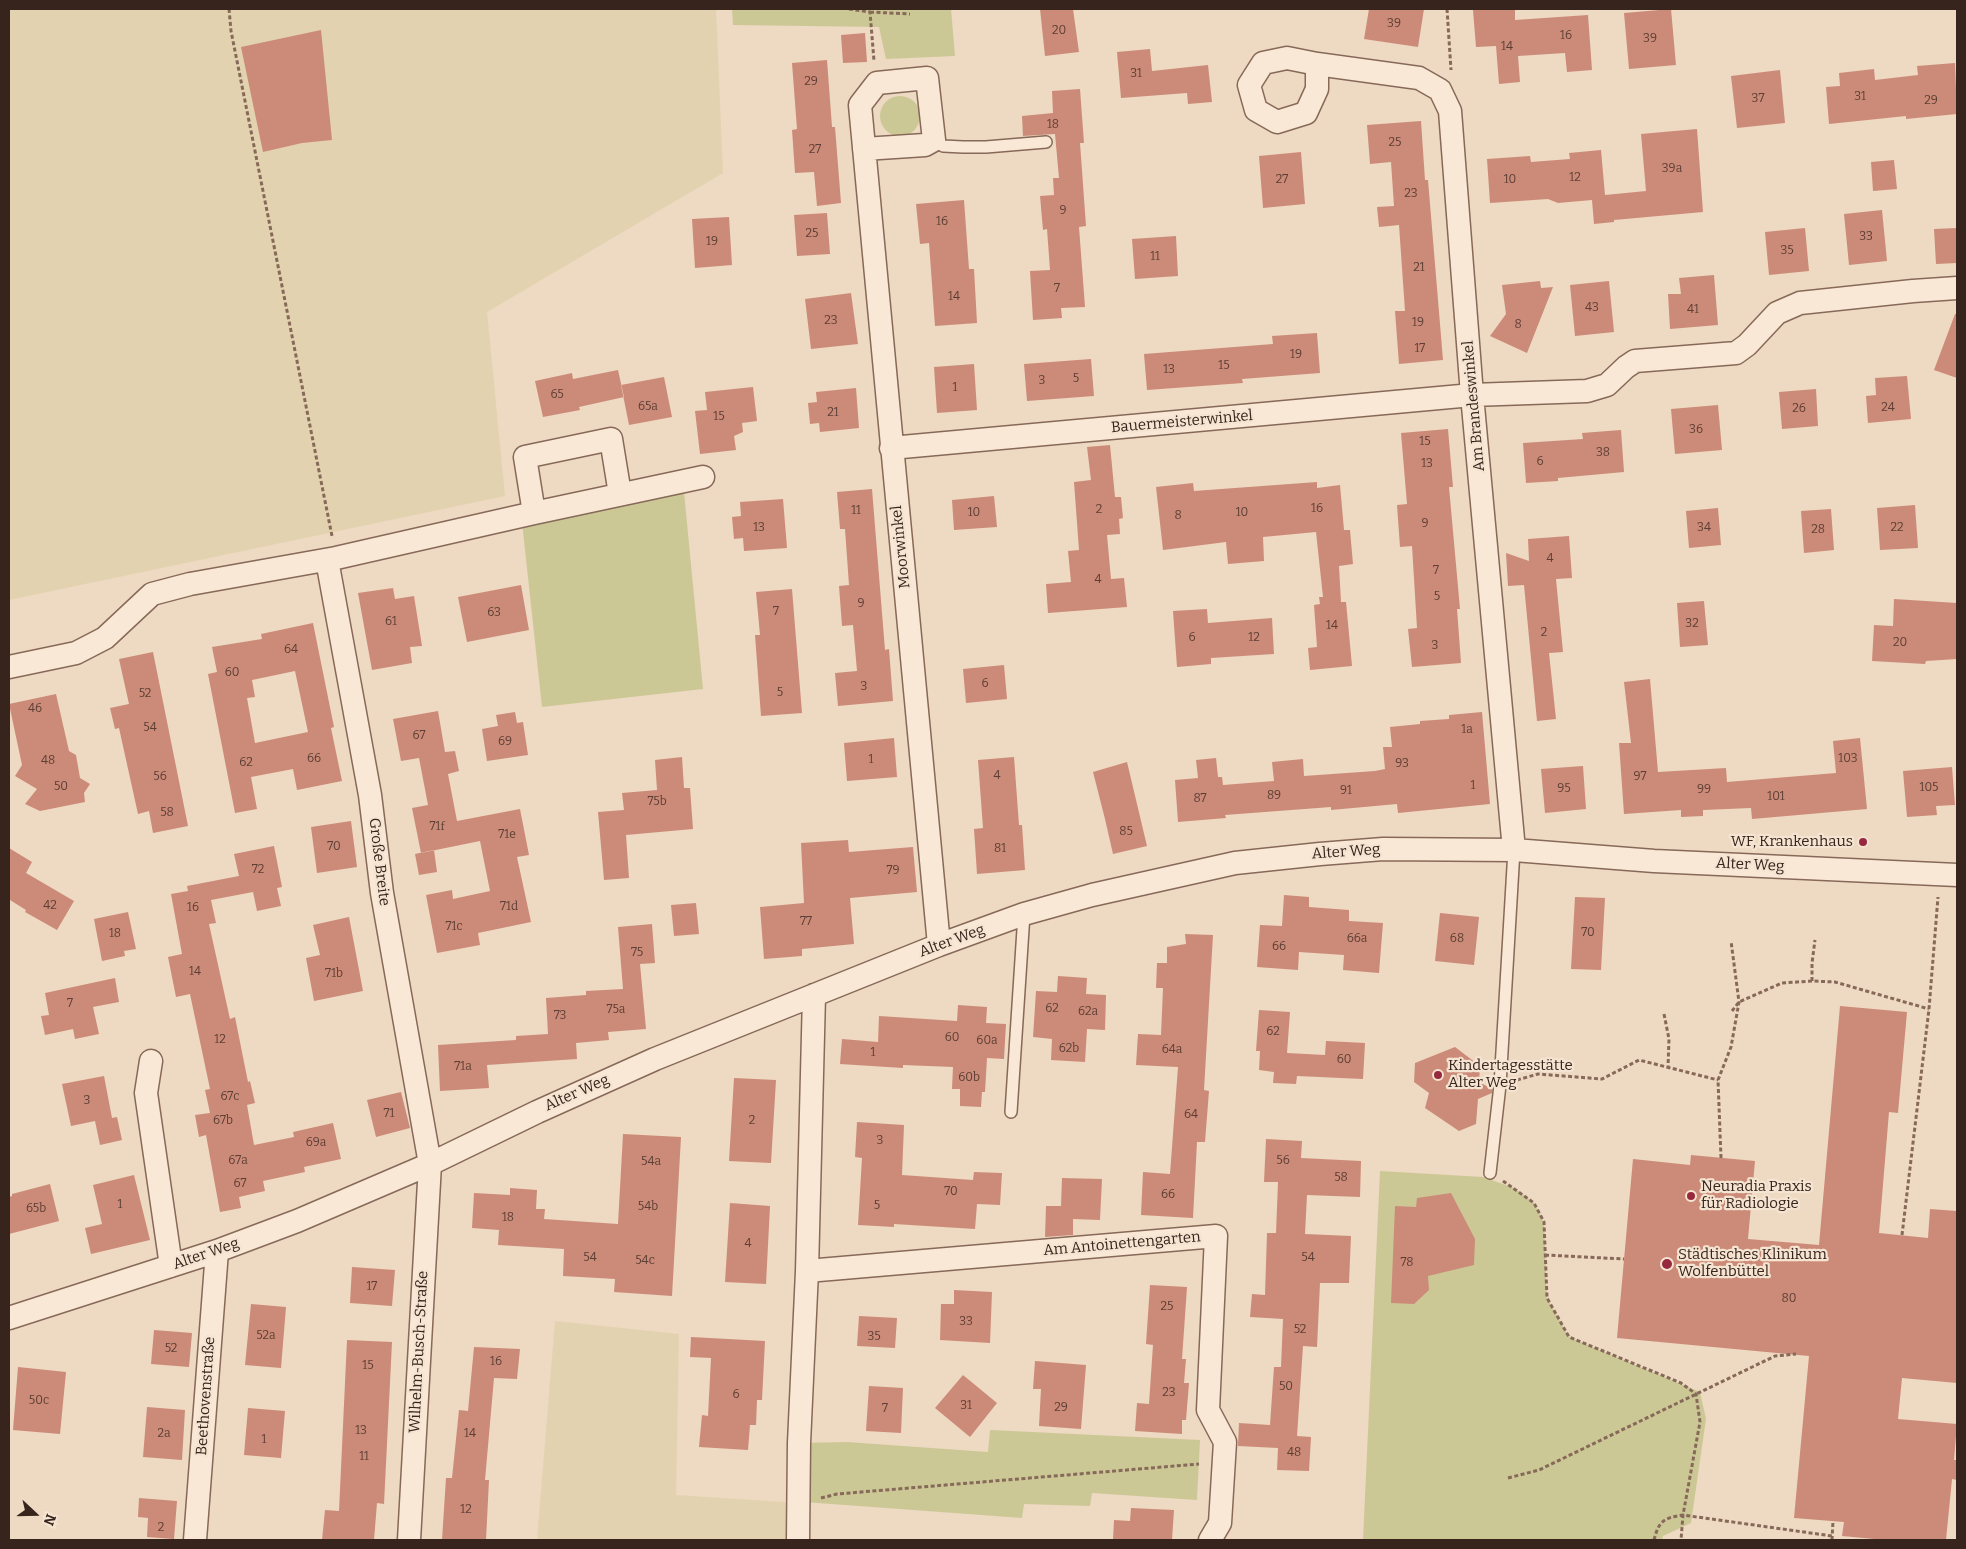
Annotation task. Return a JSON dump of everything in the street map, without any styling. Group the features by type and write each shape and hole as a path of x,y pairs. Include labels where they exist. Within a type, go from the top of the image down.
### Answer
{"street":[{"path":"1317,64 1419,78 1440,90"},
{"path":"864,149 925,145 934,140 927,78 877,83"},
{"name":"Moorwinkel","path":"877,83 860,105 891,448 940,945"},
{"name":"Am Brandeswinkel","path":"1440,90 1450,111 1472,395 1514,850"},
{"name":"Bauermeisterwinkel","path":"891,448 1472,395 1587,392 1607,385 1626,367 1635,362 1736,353 1747,345 1777,313 1800,303 1957,288"},
{"path":"534,513 524,457 611,439 620,494"},
{"path":"9,668 76,653 105,638 152,594 190,584 331,559 703,477"},
{"name":"Große Breite","path":"331,559 370,794 382,893 430,1164"},
{"name":"Alter Weg","path":"9,1318 217,1251 297,1221 430,1164 537,1112 646,1063 940,945 1024,914 1092,895 1235,863 1383,849 1514,850 1654,861 1948,874"},
{"path":"798,1540 798,1443 808,1271 814,995"},
{"path":"151,1062 146,1093 171,1266"},
{"name":"Wilhelm-Busch-Straße","path":"409,1540 430,1164"},
{"name":"Am Antoinettengarten","path":"808,1271 1216,1236 1208,1410 1225,1442 1220,1523 1210,1540"},
{"name":"Beethovenstraße","path":"195,1540 217,1251"}],"lane":[{"path":"934,140 943,146 964,147 1046,142"},
{"path":"1490,1173 1500,1085 1514,850"},
{"path":"1011,1112 1024,914"}],"path":[{"path":"228,9 331,559"},
{"path":"849,9 910,14"},
{"path":"1440,90 1451,69 1447,9"},
{"path":"870,12 877,83"},
{"path":"1902,1235 1929,1009 1948,874"},
{"path":"1812,980 1815,940"},
{"path":"1720,1158 1718,1080 1731,1047 1740,1002 1730,941"},
{"path":"1732,1011 1740,1002 1782,983 1812,980 1836,982 1929,1009"},
{"path":"1664,1014 1669,1039 1668,1067"},
{"path":"1500,1085 1538,1074 1602,1079 1639,1060 1718,1080"},
{"path":"1490,1173 1534,1203 1544,1222 1547,1298 1569,1337 1681,1383 1696,1394 1700,1422 1680,1540"},
{"path":"1545,1254 1624,1259"},
{"path":"1508,1478 1538,1470 1775,1356 1796,1354"},
{"path":"799,1503 837,1494 1199,1464"},
{"path":"1654,1540 1658,1526 1667,1517 1683,1515 1832,1536"},
{"path":"1832,1540 1833,1521"}],"shaded area":[{"path":"9,9 716,9 723,173 487,312 505,496 9,600"},
{"path":"732,9 951,9 955,56 886,59 879,27 733,25"},
{"path":"900,96 911,99 917,105 920,116 917,127 911,133 900,136 889,133 883,127 880,116 883,105 889,99"},
{"path":"684,492 703,689 542,707 522,522"},
{"path":"1380,1171 1483,1177 1514,1188 1534,1203 1544,1222 1547,1298 1569,1337 1700,1392 1706,1419 1691,1523 1663,1536 1662,1540 1363,1540"},
{"path":"555,1321 679,1334 676,1495 799,1503 798,1540 537,1540"},
{"path":"990,1430 1200,1440 1197,1500 1092,1493 1090,1506 1024,1504 1022,1518 804,1502 799,1443 847,1442 988,1452"}],"building":[{"path":"1040,9 1073,9 1079,52 1045,56"},
{"path":"1369,9 1424,9 1418,47 1364,39"},
{"path":"1515,9 1515,20 1588,15 1592,70 1567,72 1565,53 1518,56 1520,82 1499,84 1496,46 1476,47 1473,10"},
{"path":"1671,9 1676,65 1629,69 1624,13"},
{"path":"321,30 332,140 302,143 263,152 241,47"},
{"path":"865,33 867,62 843,63 841,35"},
{"path":"1150,49 1152,71 1208,65 1212,102 1188,104 1187,93 1121,98 1117,52"},
{"path":"827,60 832,127 835,127 841,203 817,206 814,172 795,173 792,130 797,129 792,63"},
{"path":"1955,63 1957,114 1906,119 1906,116 1829,124 1826,87 1840,86 1839,73 1874,69 1875,80 1918,75 1917,66"},
{"path":"1780,70 1785,123 1737,128 1731,76"},
{"path":"1080,89 1084,143 1080,143 1086,226 1079,227 1085,307 1061,308 1062,318 1033,320 1030,271 1050,270 1047,229 1043,230 1040,196 1054,195 1053,178 1059,178 1055,134 1023,136 1022,116 1053,113 1052,91"},
{"path":"1421,121 1425,180 1428,180 1443,360 1399,364 1395,311 1405,311 1399,225 1379,227 1377,207 1394,206 1391,162 1370,164 1367,125"},
{"path":"1697,129 1703,212 1614,220 1614,222 1594,224 1592,200 1558,203 1548,199 1490,203 1487,159 1530,156 1531,162 1570,159 1569,153 1601,150 1605,195 1646,191 1641,134"},
{"path":"1301,152 1305,204 1263,208 1259,156"},
{"path":"1894,160 1897,189 1873,191 1871,162"},
{"path":"964,200 969,269 974,269 977,323 935,326 929,243 920,244 916,204"},
{"path":"1882,210 1887,261 1849,265 1844,214"},
{"path":"827,213 830,254 797,256 794,215"},
{"path":"729,217 732,265 695,268 692,219"},
{"path":"1805,228 1809,271 1769,275 1765,232"},
{"path":"1957,228 1957,263 1936,264 1934,229"},
{"path":"1176,236 1178,276 1135,279 1132,239"},
{"path":"1714,275 1718,325 1670,329 1668,294 1681,294 1679,278"},
{"path":"1540,281 1541,288 1553,287 1527,353 1490,336 1506,314 1502,285"},
{"path":"1609,281 1614,332 1575,336 1570,285"},
{"path":"851,293 858,344 811,349 805,299"},
{"path":"1955,314 1957,314 1957,378 1934,370"},
{"path":"1317,333 1320,373 1242,379 1243,383 1147,390 1144,354 1273,344 1272,336"},
{"path":"1091,359 1094,396 1027,401 1024,364"},
{"path":"974,364 977,410 937,413 934,367"},
{"path":"618,370 624,397 579,407 580,410 543,417 535,381 572,373 573,379"},
{"path":"1907,376 1911,419 1868,423 1866,396 1876,395 1875,378"},
{"path":"664,377 672,417 629,425 621,385"},
{"path":"753,387 757,421 742,423 743,432 734,436 736,450 700,454 695,411 707,410 705,392"},
{"path":"856,388 859,428 820,432 819,423 810,424 808,403 817,402 816,392"},
{"path":"1816,389 1818,426 1782,429 1779,392"},
{"path":"1718,405 1722,450 1675,454 1671,409"},
{"path":"1448,429 1453,487 1449,487 1460,609 1457,609 1461,663 1412,667 1408,629 1417,628 1412,546 1400,547 1397,505 1407,504 1401,433"},
{"path":"1621,430 1624,472 1558,478 1558,481 1526,483 1523,443 1583,439 1582,433"},
{"path":"1110,445 1115,497 1121,497 1123,518 1119,519 1120,534 1107,535 1111,579 1124,578 1127,607 1048,613 1046,584 1071,582 1068,551 1079,550 1074,482 1091,480 1087,447"},
{"path":"1317,482 1317,488 1340,485 1344,530 1350,530 1353,564 1339,566 1341,602 1346,602 1352,666 1310,670 1308,648 1317,647 1314,605 1320,604 1319,597 1323,597 1316,532 1263,537 1264,561 1228,564 1226,542 1163,550 1156,487 1193,483 1194,491"},
{"path":"872,489 885,650 889,649 893,701 838,706 835,673 857,671 853,625 842,626 839,586 849,585 845,529 840,529 837,492"},
{"path":"994,496 997,527 954,530 952,500"},
{"path":"783,499 787,548 744,551 743,538 734,539 732,517 741,516 740,502"},
{"path":"1915,505 1918,548 1880,550 1877,508"},
{"path":"1718,508 1721,545 1689,548 1686,511"},
{"path":"1831,509 1834,550 1804,553 1801,511"},
{"path":"1569,536 1572,578 1556,579 1563,652 1549,653 1556,719 1537,721 1524,585 1508,586 1506,553 1529,561 1528,539"},
{"path":"521,585 529,630 467,642 458,597"},
{"path":"393,588 395,599 414,596 422,646 410,647 412,663 372,670 358,593"},
{"path":"792,589 802,713 761,716 755,635 760,635 756,592"},
{"path":"1894,599 1957,603 1957,659 1926,661 1925,664 1872,661 1874,625 1893,626"},
{"path":"1704,601 1708,645 1680,647 1677,603"},
{"path":"1207,609 1208,623 1272,618 1274,654 1211,658 1211,664 1177,667 1173,611"},
{"path":"313,623 334,727 331,728 342,781 297,790 293,769 251,777 257,809 235,813 208,674 217,672 212,647 262,639 261,634","holes":["295,671 308,732 255,743 247,698 255,697 252,680"]},
{"path":"153,652 188,826 153,833 149,811 138,814 119,728 115,729 110,708 129,704 119,659"},
{"path":"1004,665 1007,699 966,703 963,669"},
{"path":"1650,679 1658,772 1726,768 1727,782 1836,773 1833,741 1860,738 1867,809 1752,819 1751,808 1703,810 1703,816 1681,817 1681,810 1624,814 1619,743 1631,743 1624,682"},
{"path":"56,694 69,751 76,755 80,778 90,784 84,793 85,802 40,811 25,804 37,789 15,776 22,765 9,704"},
{"path":"438,711 445,752 455,751 459,771 448,774 457,821 520,809 529,855 517,857 531,922 478,933 480,945 437,953 426,895 452,890 453,899 490,891 480,841 421,853 412,808 428,805 419,758 401,761 393,719"},
{"path":"515,712 517,723 523,722 528,755 487,761 482,729 498,726 496,715"},
{"path":"1482,712 1490,804 1398,813 1397,804 1331,810 1331,807 1225,815 1226,818 1178,822 1175,780 1198,778 1196,760 1216,758 1218,777 1222,777 1223,785 1274,781 1272,762 1303,759 1304,776 1375,771 1385,769 1383,747 1392,747 1390,727 1420,724 1420,721 1449,719 1449,715"},
{"path":"894,738 897,777 847,781 844,743"},
{"path":"682,757 684,788 690,788 693,829 626,835 629,878 604,880 598,812 624,810 622,793 657,790 655,760"},
{"path":"1014,757 1019,825 1022,825 1025,870 977,874 974,829 983,828 978,760"},
{"path":"1127,762 1147,846 1113,854 1093,772"},
{"path":"1583,766 1586,809 1545,813 1541,769"},
{"path":"1952,767 1955,805 1936,806 1937,815 1907,817 1903,771"},
{"path":"351,821 357,867 317,873 311,827"},
{"path":"848,840 849,852 913,847 917,892 850,898 854,944 802,949 802,956 764,959 760,907 804,903 801,843"},
{"path":"274,846 282,887 277,888 281,906 257,911 253,892 211,900 216,923 209,924 230,1019 235,1017 248,1082 250,1081 255,1103 247,1105 254,1145 294,1137 293,1132 333,1123 341,1159 304,1167 305,1172 263,1181 265,1191 239,1197 241,1208 220,1212 206,1135 199,1137 195,1115 210,1113 205,1090 210,1089 190,994 176,997 168,957 182,954 171,894 188,891 187,886 239,876 234,854"},
{"path":"9,848 32,862 26,873 74,901 57,930 25,912 26,910 10,900 9,902"},
{"path":"434,850 437,872 419,875 415,854"},
{"path":"1284,895 1309,897 1309,907 1349,910 1349,921 1383,923 1379,973 1343,970 1344,955 1299,952 1298,970 1257,967 1260,925 1282,926"},
{"path":"1575,897 1605,898 1601,970 1571,969"},
{"path":"696,903 699,934 674,936 671,905"},
{"path":"128,912 136,949 124,951 125,956 102,961 94,919"},
{"path":"1440,913 1479,917 1474,965 1435,961"},
{"path":"349,917 363,991 314,1001 306,958 320,955 313,925"},
{"path":"652,924 655,963 640,964 646,1029 608,1032 609,1040 576,1043 577,1059 487,1065 489,1088 440,1091 438,1045 516,1040 516,1036 548,1034 546,998 586,995 586,991 623,989 618,927"},
{"path":"1185,934 1213,935 1204,1090 1209,1091 1205,1142 1197,1142 1193,1218 1141,1215 1143,1172 1170,1174 1178,1067 1136,1065 1138,1034 1161,1035 1163,988 1156,988 1157,963 1167,963 1167,947 1186,944"},
{"path":"1058,976 1087,978 1086,994 1106,995 1105,1030 1087,1029 1085,1062 1051,1060 1052,1039 1033,1037 1036,991 1057,992"},
{"path":"115,978 119,1002 93,1007 99,1034 75,1039 73,1029 45,1035 41,1016 49,1015 45,993"},
{"path":"958,1005 987,1007 986,1023 1006,1024 1004,1059 987,1058 985,1092 982,1092 981,1107 960,1106 960,1089 952,1089 953,1067 903,1065 903,1068 840,1064 842,1039 878,1042 879,1016 957,1021"},
{"path":"1840,1006 1907,1012 1898,1113 1889,1112 1879,1233 1928,1238 1930,1209 1957,1211 1957,1383 1902,1378 1898,1419 1957,1424 1954,1460 1957,1460 1957,1480 1952,1479 1946,1540 1885,1540 1842,1536 1844,1522 1794,1518 1809,1356 1617,1338 1633,1159 1690,1165 1691,1155 1755,1161 1748,1239 1819,1245"},
{"path":"1259,1010 1290,1012 1287,1053 1325,1055 1326,1041 1365,1043 1363,1079 1297,1076 1296,1084 1273,1083 1274,1072 1259,1070 1260,1051 1256,1051"},
{"path":"1455,1047 1480,1066 1479,1082 1492,1089 1492,1093 1478,1099 1476,1124 1459,1131 1425,1108 1429,1093 1414,1082 1415,1063"},
{"path":"104,1076 112,1118 117,1117 122,1140 100,1145 95,1121 71,1126 62,1084"},
{"path":"734,1078 776,1080 771,1163 729,1161"},
{"path":"401,1092 410,1128 376,1137 367,1100"},
{"path":"857,1122 904,1125 902,1175 973,1180 974,1172 1002,1173 1000,1205 977,1204 975,1229 894,1224 894,1227 858,1225 862,1158 855,1157"},
{"path":"623,1134 681,1137 672,1296 614,1292 615,1279 563,1276 564,1249 498,1245 499,1230 472,1228 474,1193 510,1195 510,1188 537,1190 536,1209 545,1209 544,1219 618,1224"},
{"path":"1266,1139 1302,1141 1301,1158 1361,1161 1360,1197 1307,1195 1305,1234 1351,1236 1349,1283 1320,1283 1317,1347 1303,1346 1297,1436 1311,1437 1309,1471 1277,1470 1278,1448 1238,1446 1239,1423 1270,1425 1274,1367 1281,1367 1283,1319 1250,1317 1252,1294 1265,1295 1267,1233 1276,1233 1278,1182 1264,1182"},
{"path":"134,1175 150,1240 91,1254 85,1228 102,1224 93,1185"},
{"path":"1062,1178 1102,1179 1100,1220 1073,1219 1073,1235 1045,1237 1046,1206 1061,1206"},
{"path":"50,1184 59,1221 9,1234 9,1197 12,1194"},
{"path":"1451,1193 1475,1239 1474,1265 1428,1276 1429,1290 1414,1304 1391,1303 1395,1206 1416,1207 1417,1198"},
{"path":"730,1203 770,1206 766,1284 725,1282"},
{"path":"352,1267 395,1270 392,1306 350,1303"},
{"path":"1150,1285 1187,1287 1182,1359 1186,1359 1184,1383 1189,1383 1186,1420 1182,1420 1182,1434 1135,1431 1137,1403 1149,1404 1153,1345 1146,1344"},
{"path":"954,1290 992,1292 990,1343 940,1340 941,1304 954,1304"},
{"path":"251,1304 286,1307 281,1368 245,1365"},
{"path":"859,1316 897,1318 895,1348 857,1346"},
{"path":"154,1330 192,1333 189,1367 151,1364"},
{"path":"691,1337 765,1341 762,1400 757,1400 756,1425 750,1425 748,1450 699,1447 702,1415 708,1416 711,1358 690,1357"},
{"path":"347,1340 392,1342 384,1504 377,1503 374,1540 322,1540 325,1510 339,1511"},
{"path":"474,1347 520,1349 517,1379 494,1378 485,1480 489,1480 486,1540 442,1540 446,1478 452,1478 459,1410 468,1411"},
{"path":"1035,1361 1086,1365 1081,1429 1039,1426 1041,1389 1033,1389"},
{"path":"18,1367 66,1372 60,1434 13,1430"},
{"path":"963,1375 997,1403 970,1437 935,1408"},
{"path":"869,1386 903,1388 901,1433 866,1431"},
{"path":"147,1407 185,1410 182,1460 143,1457"},
{"path":"248,1408 285,1411 281,1458 244,1455"},
{"path":"139,1498 177,1501 174,1539 147,1537 148,1518 138,1517"},
{"path":"1131,1508 1174,1510 1172,1540 1113,1540 1114,1520 1130,1521"}],"place":[{"name":"WF, Krankenhaus","path":"1863,842"},
{"name":"Kindertagesstätte Alter Weg","path":"1438,1075"},
{"name":"Neuradia Praxis für Radiologie","path":"1691,1196"},
{"name":"Städtisches Klinikum Wolfenbüttel","path":"1667,1264"}]}
